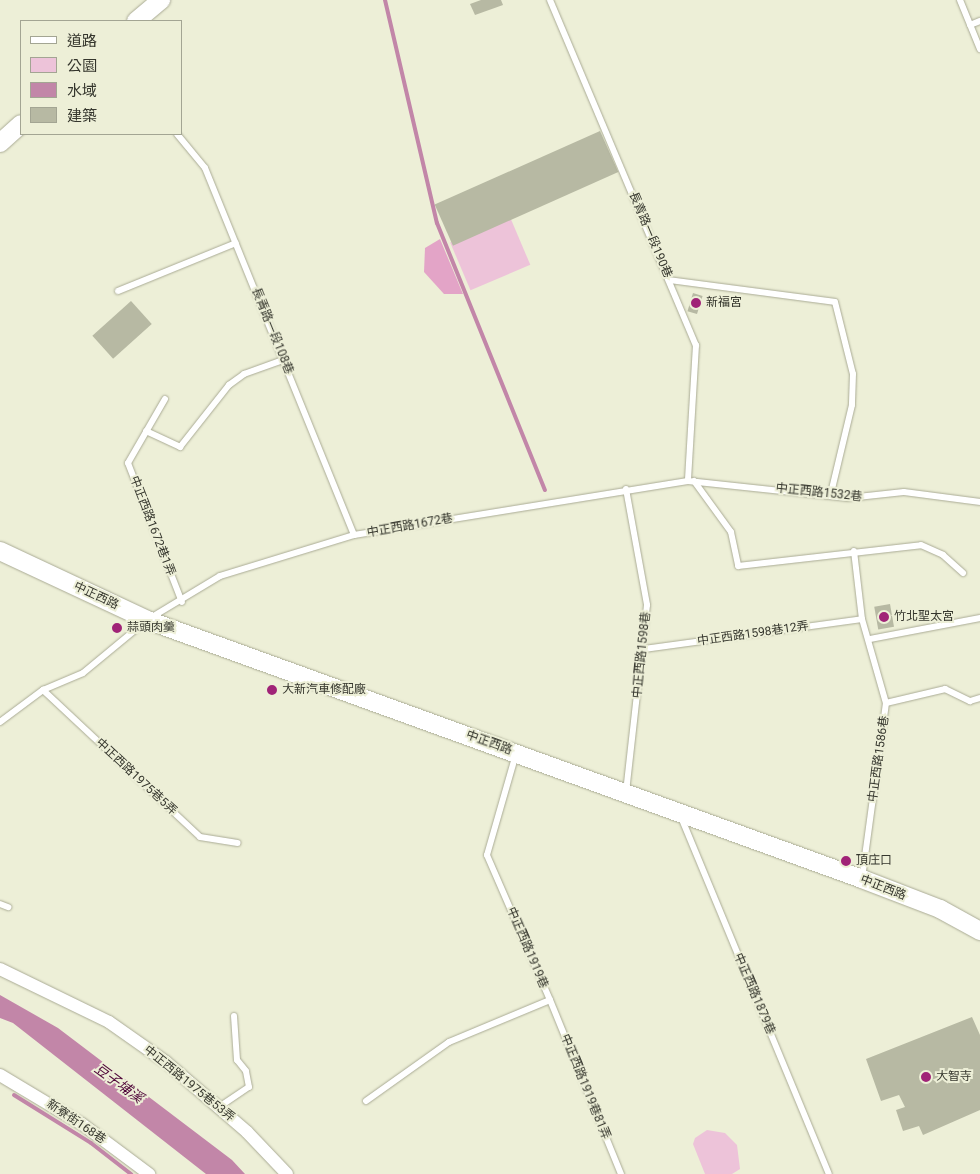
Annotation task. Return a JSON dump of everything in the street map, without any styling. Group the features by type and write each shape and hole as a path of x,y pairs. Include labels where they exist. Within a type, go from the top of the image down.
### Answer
{"main road":[{"path":"137,20 161,0"},
{"path":"0,143 20,125"},
{"name":"中正西路","path":"0,551 147,620 862,879 940,909 980,931"}],"street":[{"name":"中正西路1975巷53弄","path":"0,969 109,1022 166,1062 219,1107 287,1174"},
{"name":"新寮街168巷","path":"0,1075 82,1124 149,1174"}],"lane":[{"name":"長青路一段190巷","path":"550,0 696,345 691,481"},
{"path":"960,0 980,49"},
{"path":"970,25 980,21"},
{"name":"長青路一段108巷","path":"178,135 205,168 354,535"},
{"path":"118,290 236,243"},
{"path":"669,280 835,302 853,374 852,405 830,494"},
{"path":"146,430 180,448 229,385 244,374 283,360"},
{"name":"中正西路1672巷1弄","path":"165,399 128,463 182,602"},
{"path":"691,481 731,532 738,566 793,562 854,551 921,545 943,555 963,573"},
{"name":"中正西路1672巷","path":"0,722 43,690 83,673 147,620 182,602 220,576 354,535 626,489 691,481"},
{"name":"中正西路1532巷","path":"691,481 865,498 904,492 980,502"},
{"name":"中正西路1598巷","path":"626,489 647,605 644,649 626,793"},
{"name":"中正西路1586巷","path":"854,551 862,619 870,638 886,703 862,879"},
{"path":"870,638 980,618"},
{"name":"中正西路1598巷12弄","path":"644,649 862,619"},
{"path":"886,703 945,689 970,701 980,698"},
{"name":"中正西路1975巷5弄","path":"43,690 200,837 238,843"},
{"name":"中正西路1919巷","path":"366,1101 450,1042 550,1000 487,855 516,753"},
{"name":"中正西路1879巷","path":"679,814 829,1174"},
{"path":"0,904 8,907"},
{"name":"中正西路1919巷81弄","path":"550,1000 621,1174"},
{"path":"219,1107 249,1087 246,1071 237,1060 234,1016"}],"green space":[{"path":"510,217 530,265 470,290 450,242"},
{"path":"707,1130 725,1133 737,1145 740,1169 732,1174 705,1174 693,1144 695,1138"}],"shaded area":[{"path":"440,239 463,294 444,294 424,272 425,248"}],"water":[{"name":"豆子埔溪","path":"0,995 58,1028 232,1160 245,1174 206,1174 13,1023 0,1018"}],"building":[{"path":"481,0 501,0 503,5 475,15 470,4"},
{"path":"600,131 618,172 453,246 435,205"},
{"name":"新福宮","path":"693,293 703,296 697,314 687,311"},
{"path":"131,301 152,324 113,359 92,336"},
{"name":"竹北聖太宮","path":"890,604 894,627 878,629 874,607"},
{"name":"大智寺","path":"972,1017 980,1035 980,1110 923,1135 919,1126 903,1131 896,1110 905,1107 899,1095 881,1101 866,1059"}],"waterway":[{"path":"385,0 437,223 545,490"},
{"path":"14,1095 91,1143 131,1174"}],"place":[{"name":"新福宮","path":"696,303"},
{"name":"竹北聖太宮","path":"884,617"},
{"name":"蒜頭肉羹","path":"117,628"},
{"name":"大新汽車修配廠","path":"272,690"},
{"name":"頂庄口","path":"846,861"},
{"name":"大智寺","path":"926,1077"}]}
